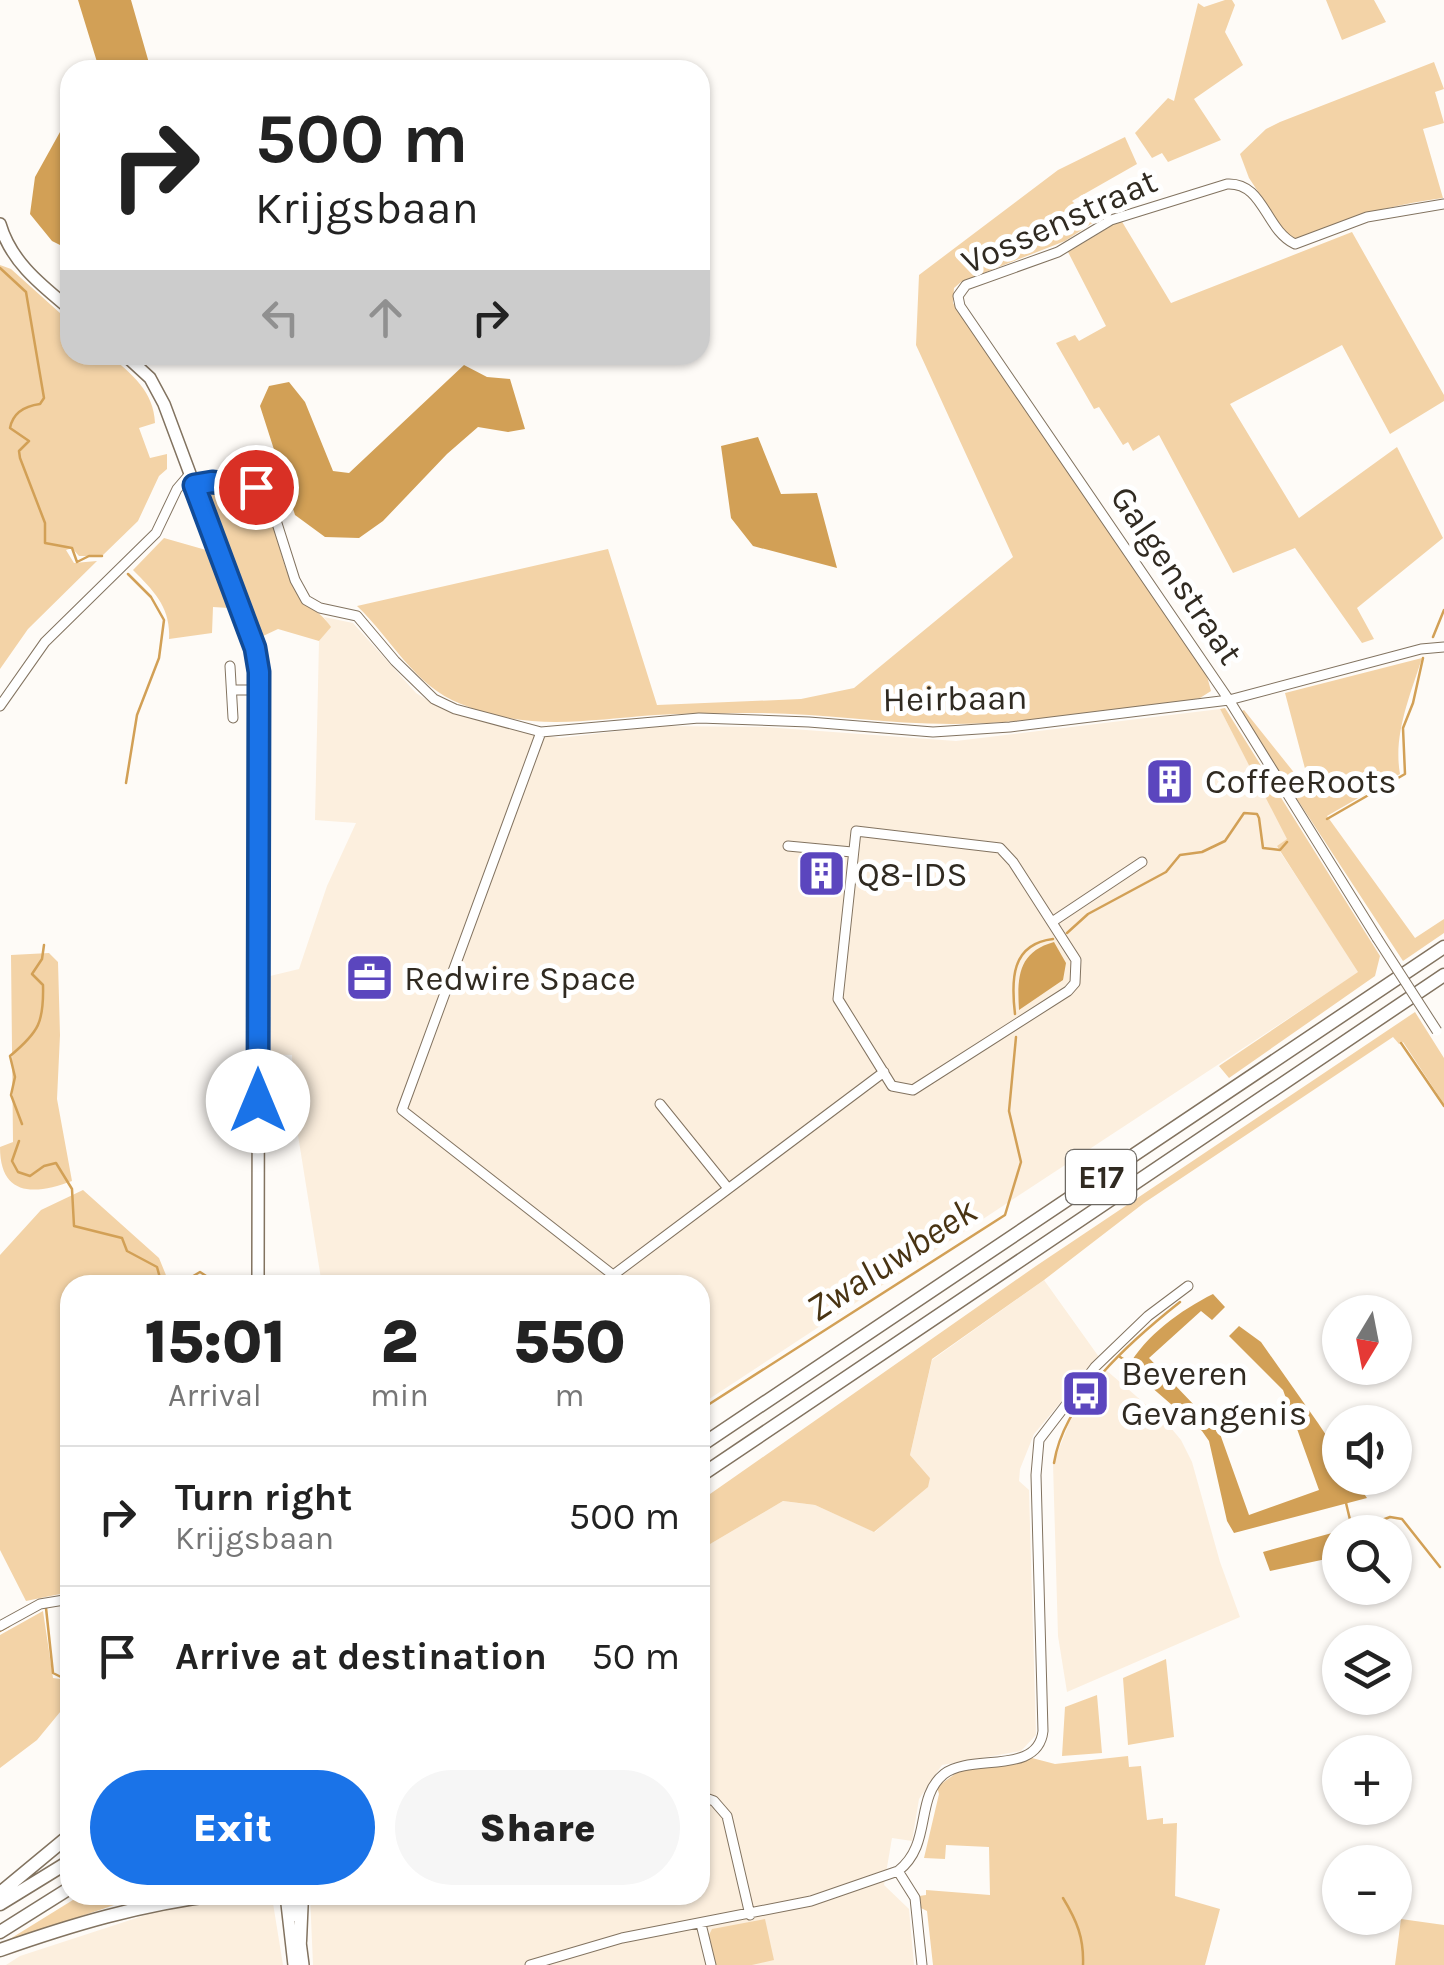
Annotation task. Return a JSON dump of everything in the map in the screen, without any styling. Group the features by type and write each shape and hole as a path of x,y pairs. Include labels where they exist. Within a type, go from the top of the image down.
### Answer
{"highway":[{"name":"E17","path":"710,1439 1444,947"},
{"name":"E17","path":"710,1469 1444,974"},
{"path":"0,1894 60,1843"},
{"path":"0,1904 60,1867"},
{"path":"0,1932 60,1894"},
{"path":"0,1950 121,1912 161,1905"},
{"path":"300,1941 302,1905"}],"main road":[{"path":"0,224 20,263 60,300"},
{"path":"136,365 150,378 164,404 255,648 259,690 258,1275"},
{"path":"287,1905 294,1965"},
{"path":"295,1905 302,1965"}],"street":[{"name":"Vossenstraat","path":"958,296 966,285 1058,252 1111,220 1227,184 1240,183 1252,189 1279,235 1295,244 1366,217 1444,204"},
{"name":"Galgenstraat","path":"958,296 960,306 1229,700 1421,649 1444,647"},
{"name":"Heirbaan","path":"191,480 256,487 268,495 295,580 306,600 320,608 357,616 434,699 455,709 542,732 716,718 949,731 1064,722 1229,700"},
{"path":"0,706 44,642 156,533 176,488 191,480"},
{"path":"230,666 233,718"},
{"path":"233,690 259,690"},
{"path":"1229,700 1444,1043"},
{"path":"542,732 402,1110 612,1275 884,1072"},
{"path":"856,832 995,846 1006,853 1052,922 1076,960 1075,983 1068,991 914,1090 892,1086 838,999 856,832"},
{"path":"788,846 852,852"},
{"path":"1052,922 1142,862"},
{"path":"660,1104 727,1187"},
{"path":"530,1965 594,1944 811,1901 898,1870 910,1861 920,1844 929,1798 944,1775 966,1765 1035,1751 1042,1741 1036,1475 1039,1440 1095,1367 1148,1316 1188,1286"},
{"path":"0,1626 40,1604 60,1601"},
{"path":"710,1800 726,1816 750,1915"},
{"path":"898,1870 915,1898 922,1965"},
{"path":"701,1924 710,1965"}],"shaded area":[{"path":"78,0 131,0 148,60 96,60"},
{"path":"1232,0 1235,5 1225,32 1243,65 1194,99 1221,140 1168,162 1162,153 1152,158 1135,133 1168,98 1174,101 1198,3 1204,7"},
{"path":"1326,0 1374,0 1386,22 1342,40"},
{"path":"1434,62 1444,89 1435,92 1444,123 1423,129 1443,198 1384,209 1308,236 1289,238 1249,178 1240,154 1266,129 1280,122"},
{"path":"60,132 60,245 30,214 35,177"},
{"path":"1125,137 1137,164 1072,201 1094,222 1065,241 961,282 954,288 953,303 1207,676 1211,691 1200,698 1011,722 926,723 747,713 534,721 486,713 444,696 417,674 357,606 608,549 657,705 801,699 854,688 1013,557 916,345 919,275 1058,170"},
{"path":"1121,220 1171,303 1352,232 1444,401 1390,434 1342,345 1230,404 1299,518 1397,447 1443,538 1357,608 1374,639 1362,643 1295,548 1233,573 1159,435 1133,451 1128,442 1123,445 1099,407 1094,409 1056,343 1075,335 1079,341 1106,326 1068,252"},
{"path":"0,265 11,269 60,313 60,365 121,365 140,384 151,402 155,423 139,428 150,458 167,454 167,469 159,476 138,521 102,556 79,556 72,548 66,550 74,563 97,561 28,629 0,669"},
{"path":"464,365 487,377 510,379 525,429 508,432 478,427 383,521 359,538 325,537 295,515 260,406 269,386 289,382 305,402 333,471 349,473"},
{"path":"758,437 781,494 817,493 837,568 753,546 731,518 721,446"},
{"path":"213,486 245,490 265,499 293,585 331,627 319,641 278,629 261,637 208,501 206,490"},
{"path":"164,538 206,550 229,608 213,607 212,633 169,639 164,609 133,570"},
{"path":"324,617 353,623 416,693 440,708 560,738 662,726 765,727 956,741 1220,709 1288,839 1277,847 1359,972 710,1398 710,1275 320,1275 293,1104 292,1055 267,1054 266,977 299,969 327,886 356,823 315,820 319,641 330,627"},
{"path":"1422,658 1401,730 1400,774 1327,816 1415,938 1444,919 1444,933 1403,961 1240,712 1244,710 1312,795 1285,693"},
{"path":"1225,708 1380,956 1375,976 1229,1078 1219,1066 1358,972 1277,846 1287,839 1220,709"},
{"path":"1054,942 1066,963 1063,980 1019,1010 1022,967 1033,952"},
{"path":"49,953 58,962 57,1099 72,1181 33,1190 13,1183 6,1175 0,1147 13,1142 11,955"},
{"path":"1415,1012 1444,1058 1444,1104 1403,1042 1399,1044 1393,1037 1144,1203 932,1359 910,1455 930,1478 928,1487 874,1532 815,1505 783,1501 710,1544 710,1494 1036,1266"},
{"path":"83,1190 159,1258 166,1275 60,1275 60,1594 26,1601 0,1550 0,1255 41,1210"},
{"path":"1044,1280 1099,1357 1034,1434 1020,1469 1019,1481 1029,1490 1036,1735 1021,1751 942,1765 919,1799 912,1841 892,1838 884,1885 909,1909 914,1965 313,1965 310,1905 710,1905 710,1544 783,1501 815,1505 875,1532 930,1478 910,1455 932,1360"},
{"path":"1213,1294 1225,1307 1212,1320 1201,1311 1149,1358 1219,1431 1249,1515 1319,1490 1283,1390 1229,1336 1239,1326 1261,1342 1322,1430 1322,1495 1367,1498 1234,1533 1227,1521 1209,1441 1128,1367 1144,1344"},
{"path":"1106,1370 1181,1440 1192,1462 1240,1617 1067,1692 1058,1636 1053,1464 1070,1421"},
{"path":"1322,1536 1322,1560 1270,1571 1263,1552"},
{"path":"43,1611 53,1678 60,1679 60,1712 37,1740 0,1768 0,1635"},
{"path":"1166,1659 1174,1737 1128,1745 1123,1678"},
{"path":"1097,1695 1102,1753 1062,1756 1065,1707"},
{"path":"1128,1756 1129,1767 1141,1766 1147,1820 1163,1818 1163,1824 1177,1823 1175,1896 1220,1909 1205,1965 933,1965 927,1911 921,1908 919,1896 926,1895 926,1890 990,1895 989,1847 946,1845 945,1859 924,1858 939,1794 937,1787 959,1771 1032,1758 1055,1764"},
{"path":"65,1905 114,1905 5,1942"},
{"path":"273,1905 283,1965 6,1965 20,1956 164,1909"},
{"path":"765,1919 774,1960 752,1965 716,1965 709,1935 712,1929"},
{"path":"1412,1921 1444,1925 1444,1965 1395,1965 1399,1935 1412,1935"}],"waterway":[{"name":"Zwaluwbeek","path":"0,268 26,292 44,398 40,404 17,414 10,428 29,441 19,451 20,458 45,523 45,543 72,548 77,562 89,556 102,556"},
{"name":"Zwaluwbeek","path":"126,783 137,715 159,658 164,620 151,597 128,574"},
{"name":"Zwaluwbeek","path":"1433,637 1444,610"},
{"name":"Zwaluwbeek","path":"1327,819 1405,774 1403,728 1423,658"},
{"name":"Zwaluwbeek","path":"1067,933 1088,914 1166,872 1180,855 1202,852 1225,841 1244,813 1257,814 1263,848 1280,850 1287,842"},
{"name":"Zwaluwbeek","path":"1015,1014 1014,977 1021,956 1039,942 1053,939"},
{"name":"Zwaluwbeek","path":"22,1124 11,1095 15,1077 10,1056 28,1040 41,1017 43,985 32,974 42,959 44,945"},
{"name":"Zwaluwbeek","path":"710,1404 1005,1215 1021,1162 1009,1111 1016,1037"},
{"path":"1401,1043 1444,1106"},
{"name":"Zwaluwbeek","path":"19,1141 12,1161 18,1172 30,1176 56,1163 72,1189 74,1226 122,1238 127,1251 157,1267 159,1275"},
{"name":"Zwaluwbeek","path":"195,1275 200,1272 205,1275"},
{"path":"1054,1463 1060,1439 1086,1394 1141,1334 1180,1302"},
{"path":"1120,1357 1130,1363"},
{"path":"1346,1503 1349,1515"},
{"path":"1412,1532 1440,1567"},
{"path":"46,1608 53,1673 60,1676"},
{"path":"0,1631 9,1626"},
{"path":"1063,1898 1079,1930 1083,1965"}],"place":[{"name":"CoffeeRoots","path":"1170,781"},
{"name":"Q8-IDS","path":"822,874"},
{"name":"Redwire Space","path":"369,978"},
{"name":"Beveren Gevangenis","path":"1086,1393"}],"route":[{"path":"256,487 212,482 194,485 255,648 259,672 258,1101"}]}
